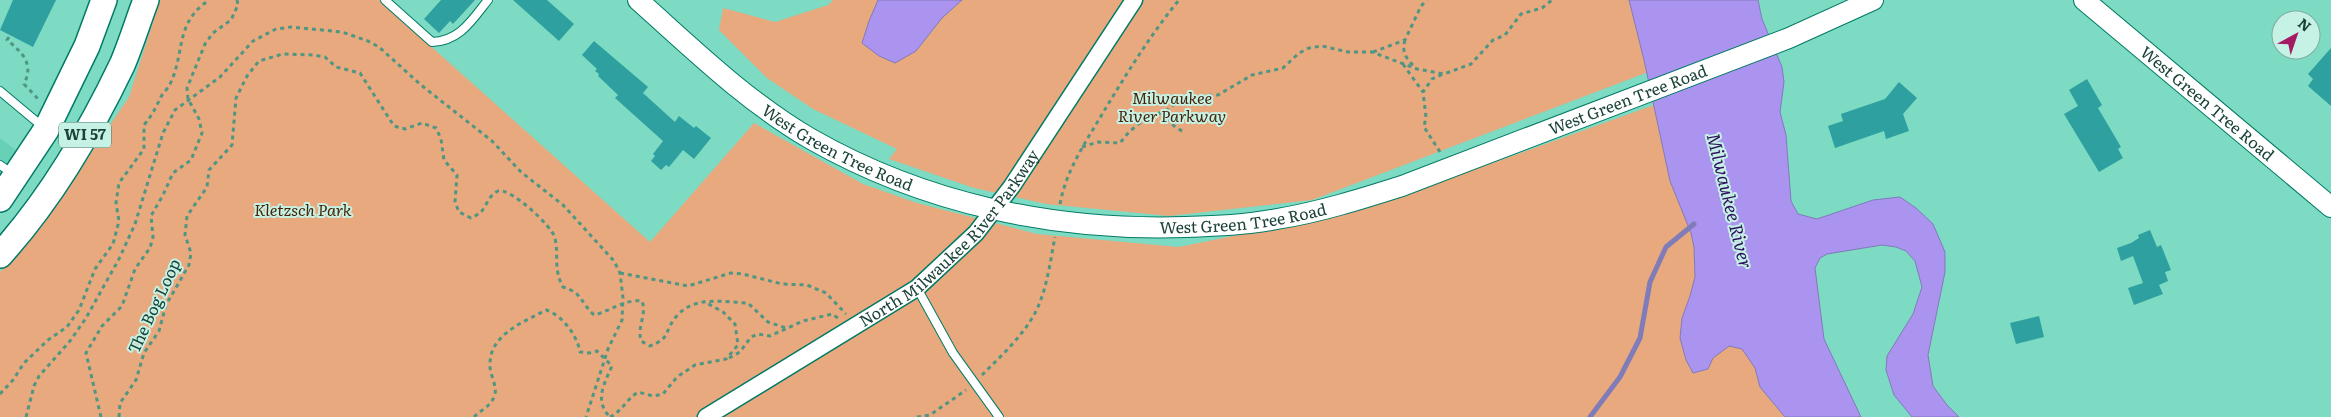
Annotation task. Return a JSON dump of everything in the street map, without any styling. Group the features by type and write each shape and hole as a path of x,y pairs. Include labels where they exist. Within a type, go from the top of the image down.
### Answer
{"main road":[{"name":"WI 57","path":"0,199 8,171 46,130 87,46 104,0"},
{"name":"WI 57","path":"0,255 23,230 81,144 122,64 146,0"}],"street":[{"name":"West Green Tree Road","path":"638,0 752,99 810,139 868,169 944,197 1057,223 1154,228 1221,226 1276,220 1344,205 1402,186 1620,100 1789,38 1873,0"},
{"name":"North Milwaukee River Parkway","path":"706,417 917,288 976,233 995,210 1134,0"},
{"name":"West Green Tree Road","path":"2084,0 2331,207"}],"lane":[{"path":"385,0 432,42 447,42 465,28 488,0"},
{"path":"0,91 46,130"},
{"path":"917,288 953,353 999,417"}],"path":[{"path":"0,394 13,380 24,363 48,340 67,327 79,310 95,268 113,244 119,221 116,203 119,183 144,149 144,125 156,112 162,96 171,83 184,28 200,6 209,0"},
{"path":"188,100 187,88 205,44 213,32 231,20 238,5 237,0"},
{"path":"1060,205 1065,183 1082,147 1125,78 1179,0"},
{"path":"1417,69 1408,60 1404,52 1405,40 1421,6 1427,0"},
{"path":"1423,92 1432,79 1471,64 1493,40 1505,35 1521,14 1542,8 1552,0"},
{"path":"26,417 38,376 70,340 86,318 119,259 135,224 166,126 175,110 220,77 253,40 276,29 291,27 342,32 379,47 421,85 478,128 521,172 563,205 607,251 620,273 623,303 622,320 612,339 586,417"},
{"path":"9,36 7,40 15,46 29,66 29,74 24,84 41,102"},
{"path":"1082,147 1098,142 1120,143 1129,132 1147,117 1162,112 1184,96 1218,95 1252,75 1283,68 1299,52 1309,48 1322,46 1348,52 1372,52 1405,40"},
{"path":"1372,52 1417,69 1444,74"},
{"name":"The Bog Loop","path":"119,417 120,403 136,380 144,352 159,331 166,305 189,265 191,253 185,235 187,216 207,187 209,170 232,145 236,98 247,76 259,62 282,54 313,55 325,58 336,67 360,73 394,126 405,129 422,123 436,128 441,139 444,160 457,175 455,202 459,212 472,218 481,212 488,199 498,191 509,192 550,226 555,238 556,275 563,287 573,290 581,296 586,308 594,315 606,312 623,303"},
{"path":"1402,63 1423,92 1426,117 1424,127 1441,154"},
{"name":"The Bog Loop","path":"101,417 86,354 102,326 122,306 135,269 150,248 153,237 151,216 173,173 191,160 202,133 199,118 188,100"},
{"path":"1162,112 1174,126 1185,133"},
{"path":"982,375 1011,347 1035,313 1045,286 1054,240"},
{"path":"620,273 688,286 731,273 743,274 782,284 806,286 826,293 841,308 854,327"},
{"path":"623,303 634,300 642,301 644,308 638,331 641,341 650,346 661,342 669,332 674,320 685,308 702,301 748,303 768,322 786,328"},
{"path":"702,301 723,312 735,324 738,345 726,359"},
{"path":"474,417 490,405 495,393 490,363 494,346 510,329 546,310 557,314 579,343 580,352 589,353 597,351 612,366 600,398 602,409 610,417 619,412 626,400 638,392 653,396 663,394 676,377 695,365 726,359 740,352 751,337 758,334 770,336 803,321 832,314 854,327"},
{"path":"917,417 930,415 966,389"}],"shaded area":[{"path":"0,138 27,159 0,199"}],"green space":[{"name":"Kletzsch Park","path":"160,0 379,0 650,242 754,123 863,184 917,203 1037,234 1179,247 1365,209 1654,105 1835,417 0,417 0,272 41,226 129,97"},
{"name":"Milwaukee River Parkway","path":"833,0 878,0 869,21 916,51 942,18 962,0 1701,0 1651,71 1312,200 1169,216 1046,204 974,188 889,159 897,149 813,109 767,78 719,30 723,8 775,22 828,5"}],"water":[{"path":"878,0 962,0 942,18 916,51 895,63 879,56 862,43"},
{"name":"Milwaukee River","path":"1629,0 1758,0 1762,19 1782,67 1784,82 1780,112 1786,135 1791,201 1798,214 1817,219 1873,200 1900,197 1916,208 1933,224 1945,252 1945,272 1928,355 1933,386 1959,417 1912,417 1894,395 1886,370 1887,356 1913,314 1922,287 1915,261 1906,251 1896,247 1882,245 1827,254 1820,258 1815,268 1824,339 1861,417 1785,417 1760,387 1755,368 1742,349 1729,346 1713,358 1708,369 1693,373 1686,360 1680,338 1682,318 1695,277 1694,247 1691,233 1670,181"}],"building":[{"path":"13,0 56,0 33,47 0,30"},
{"path":"441,0 475,0 453,24 450,21 439,33 424,19"},
{"path":"513,0 547,0 574,24 559,41"},
{"path":"594,41 648,87 643,93 675,122 679,116 711,138 694,159 683,150 669,167 666,165 661,170 651,161 655,156 653,154 663,141 615,98 618,95 598,76 599,74 595,71 597,69 582,55"},
{"path":"2331,48 2331,106 2308,86 2313,79 2308,74"},
{"path":"2087,79 2102,105 2098,108 2121,147 2118,149 2123,158 2099,172 2064,114 2078,106 2069,90"},
{"path":"1899,82 1917,98 1903,114 1909,131 1886,139 1884,131 1835,148 1828,126 1843,121 1841,114 1885,99"},
{"path":"2150,230 2157,247 2161,245 2171,270 2165,272 2168,281 2159,285 2163,294 2134,305 2128,288 2143,283 2133,256 2121,261 2117,248 2131,243 2139,238 2138,235"},
{"path":"2039,316 2044,337 2016,344 2010,323"}],"waterway":[{"path":"1590,417 1620,377 1640,338 1650,282 1666,247 1694,224"}]}
